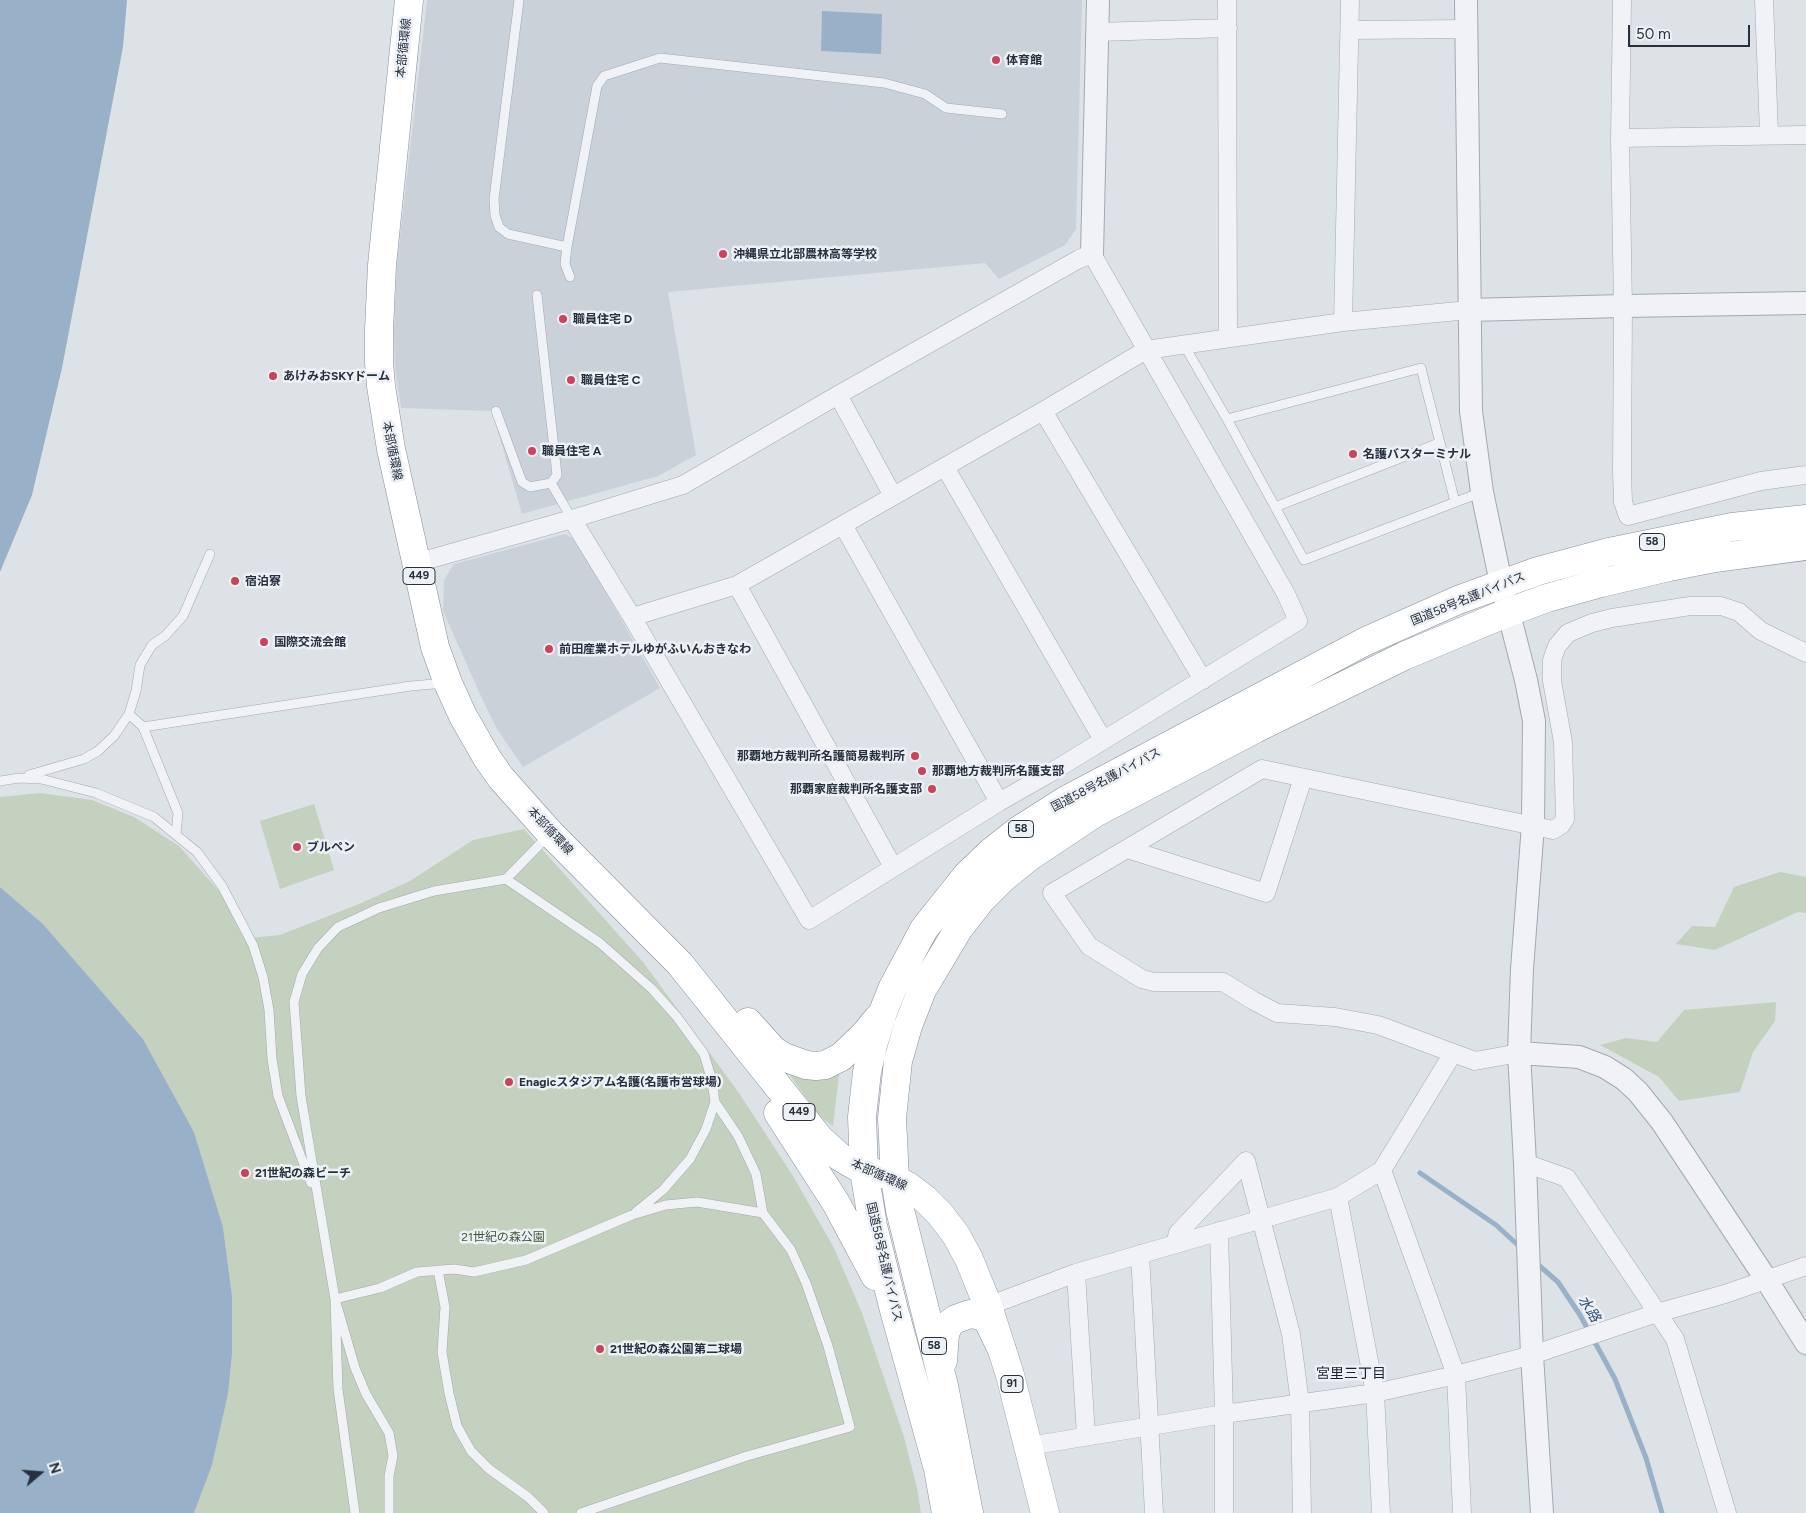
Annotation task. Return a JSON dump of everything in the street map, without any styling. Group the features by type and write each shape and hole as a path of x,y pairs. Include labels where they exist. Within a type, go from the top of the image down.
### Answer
{"main road":[{"name":"本部循環線","path":"408,0 382,265 379,355 381,386 391,449 435,647 448,682 463,716 487,758 502,778 550,833 680,964 820,1140 840,1157 864,1170 895,1179 925,1199 940,1214 956,1235 969,1259 988,1306 1002,1350 1029,1446 1044,1513"},
{"name":"国道58号名護バイパス","path":"946,1513 938,1469 873,1226 864,1170 862,1117 867,1072 883,1012 904,966 924,929 967,875 991,852 1012,836 1066,800 1366,641 1458,600 1501,583 1649,542 1732,527 1806,519"},
{"name":"国道58号名護バイパス","path":"969,1513 944,1386 900,1210 895,1179 893,1108 898,1061 908,1026 922,990 950,942 981,900 1003,878 1059,836 1096,813 1210,751 1361,676 1509,612 1547,598 1669,566 1806,546"},
{"path":"680,964 708,977 773,1050 784,1058 806,1065 826,1065 841,1057 865,1034 883,1012"},
{"path":"744,1044 778,1114 836,1203 894,1310"},
{"path":"944,1386 943,1350 945,1334 949,1324 956,1319 970,1314 982,1316 988,1321 1002,1350"}],"street":[{"path":"572,520 632,617 809,920 999,802 1050,773 1298,621 1286,594 1092,254 1098,0"},
{"path":"1227,0 1228,338"},
{"path":"1343,322 1350,0"},
{"path":"1466,0 1471,411 1482,492 1501,583 1526,680 1534,722 1533,825 1522,970 1519,1054 1532,1355 1542,1513"},
{"path":"1622,0 1620,138 1623,306 1622,472 1623,502 1628,516 1761,481 1806,475"},
{"path":"1764,0 1769,134"},
{"path":"1097,32 1228,28"},
{"path":"1350,30 1466,29"},
{"path":"1620,138 1769,134 1806,135"},
{"path":"416,564 572,520 682,485 1078,259 1092,254"},
{"path":"632,617 737,585 1043,411 1146,350 1343,322 1469,310 1806,303"},
{"path":"838,395 893,496"},
{"path":"1043,411 1203,680"},
{"path":"945,467 1103,740"},
{"path":"843,524 999,802"},
{"path":"737,585 893,867"},
{"path":"1806,652 1761,631 1739,612 1721,606 1690,606 1612,618 1568,633 1558,646 1552,660 1552,681 1562,742 1565,819 1561,826 1553,830 1262,769 1052,893 1089,946 1142,979 1154,982 1223,982 1277,1013 1335,1017 1378,1025 1475,1061 1519,1054 1579,1057 1605,1067 1624,1079 1638,1092 1662,1122 1806,1343"},
{"path":"1050,773 1066,800"},
{"path":"1127,849 1266,893 1303,778"},
{"path":"988,1306 1076,1273 1338,1197 1382,1170 1453,1053"},
{"path":"1175,1244 1178,1233 1246,1161 1291,1334 1300,1403 1302,1513"},
{"path":"1525,1163 1566,1178 1674,1339 1727,1513"},
{"path":"1382,1170 1456,1375 1462,1513"},
{"path":"1338,1197 1375,1393 1381,1513"},
{"path":"1219,1232 1224,1414 1224,1513"},
{"path":"1140,1254 1154,1513"},
{"path":"1029,1446 1224,1414 1375,1393 1456,1375 1532,1355 1656,1314 1725,1294 1806,1266"},
{"path":"1076,1273 1086,1436"}],"lane":[{"path":"519,0 494,199 495,215 499,227 508,234 567,247"},
{"path":"570,277 565,264 567,247 593,102 598,82 604,76 660,58 884,83 924,94 946,108 1002,114"},
{"path":"496,411 522,482 530,487 551,483 557,476 537,295"},
{"path":"1184,345 1304,560 1482,492"},
{"path":"1227,419 1421,368 1455,502"},
{"path":"1275,507 1439,443"},
{"path":"551,483 572,520"},
{"path":"0,781 19,778 84,759 98,751 114,736 129,714 136,691 140,665 152,645 165,636 183,616 210,554"},
{"path":"143,727 448,682"},
{"path":"129,714 143,727 178,813 176,834"},
{"path":"19,778 41,778 96,793 154,817 197,852 222,886 253,945 263,977 278,1096 317,1200"},
{"path":"389,1513 388,1476 393,1456 389,1433 366,1394 355,1368 335,1299 301,1096 294,1002 302,974 318,948 338,928 379,908 434,890 506,878 550,833"},
{"path":"506,878 600,943 652,990 677,1017 704,1054 715,1102 738,1136 756,1174 763,1213 791,1250 806,1283 828,1346 850,1427 747,1456 581,1513"},
{"path":"632,1216 663,1190 690,1159 706,1129 715,1102"},
{"path":"335,1299 380,1288 417,1272 438,1270 474,1272 526,1260 632,1216 666,1205 697,1202 763,1213"},
{"path":"438,1270 445,1307 442,1352 457,1426 471,1451 489,1469 528,1497 544,1513"},
{"path":"335,1299 338,1389 355,1513"}],"shaded area":[{"name":"沖縄県立北部農林高等学校","path":"427,0 1082,0 1076,229 1065,245 999,279 985,263 668,292 696,455 658,476 522,514 492,411 401,408 395,368 394,327 397,263"},
{"name":"前田産業ホテルゆがふいんおきなわ","path":"565,534 577,541 660,688 523,767 497,729 443,611 444,580 454,564"}],"green space":[{"name":"21世紀の森公園","path":"40,793 92,800 134,817 179,846 227,900 249,938 280,935 359,904 410,881 473,840 524,829 643,962 739,1093 793,1176 834,1248 862,1313 904,1437 917,1488 921,1513 194,1513 212,1464 228,1394 232,1355 232,1296 223,1227 194,1132 143,1039 43,924 0,887 0,797"},
{"name":"ブルペン","path":"314,804 334,870 280,889 260,821"},
{"path":"1780,872 1806,877 1806,913 1798,912 1715,950 1676,944 1692,926 1715,927 1734,887"},
{"path":"1776,1002 1775,1021 1753,1052 1740,1092 1679,1101 1659,1077 1600,1045 1626,1038 1657,1042 1684,1010"},
{"path":"840,1067 833,1126 820,1117 786,1070"}],"water":[{"path":"0,0 127,0 123,47 62,368 32,495 0,572"},
{"path":"822,11 882,14 881,54 821,51"},
{"path":"0,887 43,924 143,1039 194,1132 223,1227 232,1296 232,1355 228,1394 212,1465 194,1513 0,1513"}],"waterway":[{"name":"水路","path":"1420,1173 1496,1225 1520,1247"},
{"name":"水路","path":"1535,1262 1558,1282 1580,1315 1615,1379 1646,1458 1662,1513"}],"place":[{"name":"体育館","path":"996,60"},
{"name":"沖縄県立北部農林高等学校","path":"723,254"},
{"name":"職員住宅 D","path":"563,319"},
{"name":"あけみおSKYドーム","path":"273,376"},
{"name":"職員住宅 C","path":"571,380"},
{"name":"職員住宅 A","path":"532,451"},
{"name":"名護バスターミナル","path":"1353,454"},
{"name":"宿泊寮","path":"235,581"},
{"name":"国際交流会館","path":"264,642"},
{"name":"前田産業ホテルゆがふいんおきなわ","path":"549,649"},
{"name":"那覇地方裁判所名護簡易裁判所","path":"915,756"},
{"name":"那覇地方裁判所名護支部","path":"922,771"},
{"name":"那覇家庭裁判所名護支部","path":"932,789"},
{"name":"ブルペン","path":"297,847"},
{"name":"Enagicスタジアム名護(名護市営球場)","path":"509,1082"},
{"name":"21世紀の森ビーチ","path":"245,1173"},
{"name":"21世紀の森公園第二球場","path":"600,1349"}],"district":[{"name":"宮里三丁目","path":"1351,1374"}]}
